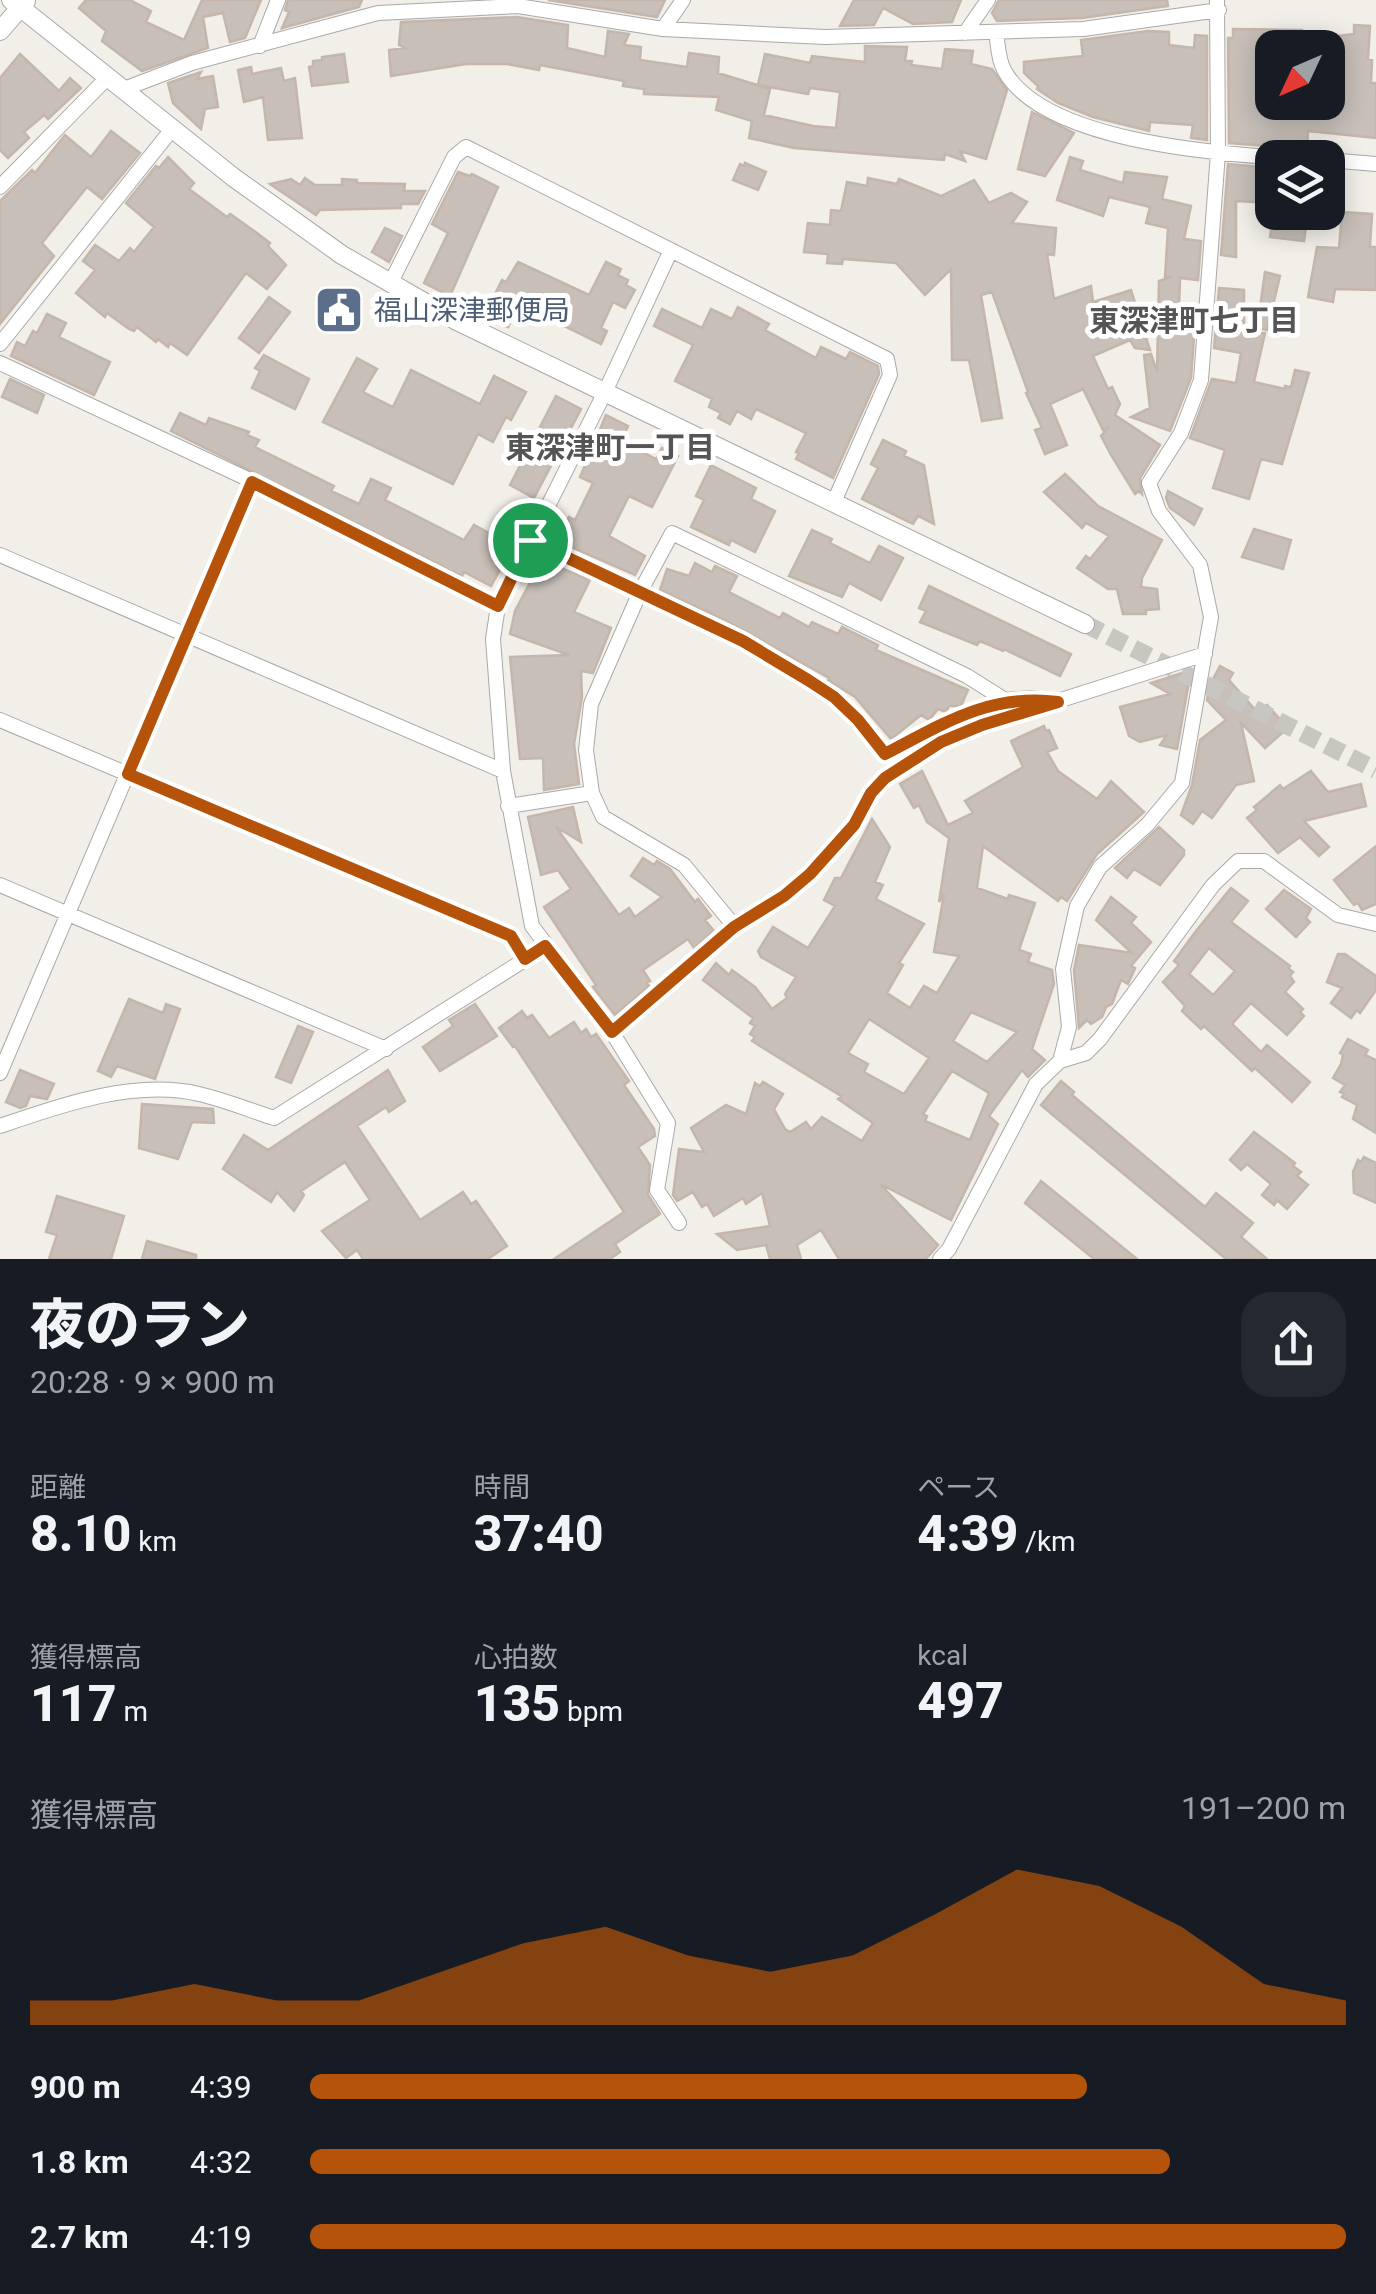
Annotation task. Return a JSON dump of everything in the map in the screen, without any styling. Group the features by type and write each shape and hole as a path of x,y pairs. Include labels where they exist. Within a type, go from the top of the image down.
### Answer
{"street":[{"path":"260,46 278,0"},
{"path":"663,29 683,0"},
{"path":"964,33 988,0"},
{"path":"0,32 20,2 107,78 233,178 342,256 457,321 1086,624"},
{"path":"124,89 192,63 378,13 518,6 663,29 824,36 1082,29 1218,5 1218,153 1201,380 1181,433 1149,484 1159,511 1200,565 1211,617 1182,783 1147,826 1100,867 1077,906 1063,969 1068,1027 1060,1061"},
{"path":"996,32 1002,67 1016,87 1045,108 1115,135 1255,156"},
{"path":"0,187 107,78"},
{"path":"0,344 173,128"},
{"path":"390,284 454,156 466,147 887,359 890,375 832,504"},
{"path":"1345,161 1376,164"},
{"path":"672,250 498,606 493,639 503,771 532,926 612,1032 668,1124 657,1190 679,1223"},
{"path":"0,363 252,482 498,606"},
{"path":"0,1073 5,1048 67,914 252,482"},
{"path":"734,927 684,865 603,817 592,793 586,750 591,704 640,592 672,533 967,676 1006,700"},
{"path":"530,540 743,641 822,688 858,720 885,754 940,726 1006,700 1058,702"},
{"path":"0,555 503,771"},
{"path":"612,1032 734,927 784,896 810,874 854,825 871,793 885,778 941,742 982,725 1205,654"},
{"path":"0,720 511,936 525,959"},
{"path":"508,806 592,793"},
{"path":"940,1259 950,1249 1036,1084 1060,1061 1086,1052 1100,1039 1213,885 1238,860 1264,861 1338,916 1376,924"},
{"path":"0,885 386,1049"},
{"path":"0,1126 83,1101 165,1090 197,1094 274,1118 545,946"}],"building":[{"path":"86,0 130,0 151,11 146,22 184,40 202,0 261,0 245,38 230,42 223,13 203,17 208,48 142,71 102,41 106,31 79,8"},
{"path":"288,0 362,0 359,7 282,28 289,12 285,10"},
{"path":"548,0 665,0 657,17"},
{"path":"854,0 961,0 952,22 913,24 883,8 874,25 840,26"},
{"path":"999,0 1167,0 1168,6 1082,18 997,21 992,13"},
{"path":"517,17 568,25 567,48 605,57 608,31 629,34 624,45 641,47 640,60 687,67 689,53 719,57 718,73 770,89 764,115 813,126 836,128 840,92 810,88 808,94 758,85 765,54 810,63 812,56 865,62 865,46 907,47 905,61 912,61 911,65 942,69 945,49 973,51 971,64 992,69 1007,90 986,159 960,151 965,161 945,154 944,160 794,148 749,138 752,121 716,110 719,97 644,94 644,89 623,86 624,81 540,65 539,70 507,64 466,64 391,76 389,50 405,48 399,45 401,22"},
{"path":"1354,25 1370,26 1368,59 1372,60 1371,83 1376,83 1376,138 1308,131 1308,140 1229,143 1228,38 1233,38 1233,29 1302,30 1255,30 1255,120 1345,120 1345,35 1354,34"},
{"path":"1169,32 1169,45 1194,48 1195,35 1207,36 1207,140 1191,138 1193,125 1150,122 1149,131 1093,117 1058,103 1037,89 1024,73 1024,62 1083,56 1081,40"},
{"path":"20,54 59,91 70,78 81,88 48,119 44,115 24,132 29,138 8,158 0,150 0,78"},
{"path":"344,54 348,82 312,86 309,67 313,61"},
{"path":"251,67 252,74 281,68 284,81 295,78 302,138 268,140 263,97 244,102 238,70"},
{"path":"201,72 197,79 213,76 218,107 205,109 201,129 173,103 168,83"},
{"path":"1032,112 1074,133 1045,176 1018,169"},
{"path":"111,131 140,153 102,199 87,187 42,243 54,256 0,324 0,201 32,170 35,173 65,135 91,157"},
{"path":"168,157 194,183 189,189 270,243 268,246 286,265 267,289 246,273 187,355 170,343 168,347 158,339 156,342 137,327 134,331 129,329 107,313 105,317 76,293 95,270 83,261 95,245 119,261 130,248 134,252 154,227 126,203"},
{"path":"1070,157 1083,161 1080,170 1123,183 1125,172 1167,177 1162,199 1191,206 1184,239 1201,241 1198,280 1180,278 1179,309 1196,311 1191,378 1170,431 1131,417 1150,408 1144,355 1151,354 1157,372 1159,281 1172,277 1165,277 1168,228 1146,223 1150,207 1109,197 1103,216 1057,200"},
{"path":"740,164 766,172 758,190 733,180"},
{"path":"1228,164 1255,166 1255,202 1236,201 1236,257 1221,255"},
{"path":"458,172 472,174 498,187 450,296 424,283 448,233 432,224"},
{"path":"305,178 315,185 342,185 342,179 405,184 404,191 425,191 418,204 401,204 401,208 320,210 316,215 270,184 291,179 300,185"},
{"path":"868,178 897,184 899,179 941,196 974,180 989,203 1011,193 1027,202 1012,223 1056,228 1054,255 1047,254 1054,299 1091,286 1093,302 1131,290 1150,350 1135,348 1130,340 1093,356 1108,389 1112,387 1120,404 1115,415 1160,445 1140,478 1142,494 1135,494 1111,455 1101,436 1109,427 1103,430 1083,389 1050,404 1067,445 1045,454 1035,430 1042,428 992,292 981,295 1002,418 982,421 969,360 952,360 951,269 925,295 896,263 843,259 842,264 827,263 828,254 804,252 808,223 830,225 831,210 841,211 847,182 867,186"},
{"path":"1345,212 1372,214 1370,247 1376,247 1376,290 1335,289 1333,302 1308,297 1317,247 1339,248"},
{"path":"385,228 402,236 389,262 372,252"},
{"path":"1271,230 1306,230 1304,241 1270,237"},
{"path":"518,262 589,295 606,262 621,269 618,275 635,290 625,308 613,302 601,328 607,331 601,344 558,323 561,317 522,298 508,327 489,318 501,294 496,292 502,280 506,282"},
{"path":"1265,272 1280,276 1267,330 1257,328"},
{"path":"1219,288 1244,290 1244,331 1265,333 1254,382 1285,389 1291,387 1295,370 1309,373 1282,464 1261,459 1249,499 1213,488 1225,450 1190,438 1212,379 1236,383 1241,353 1214,348"},
{"path":"269,297 290,312 259,353 239,338"},
{"path":"738,307 769,324 765,330 816,358 821,347 846,359 850,352 878,366 879,374 833,478 796,459 806,433 756,409 751,419 737,411 730,424 709,407 712,399 675,381 693,345 654,326 662,309 702,328 711,309 732,319"},
{"path":"47,314 66,323 59,337 110,362 94,395 11,356 17,342 25,346 33,331 37,333"},
{"path":"264,355 309,379 295,409 252,388 260,371 255,368"},
{"path":"357,358 377,369 363,392 393,407 411,370 480,404 494,376 526,392 493,442 478,434 453,484 323,422"},
{"path":"10,379 44,395 37,413 2,397"},
{"path":"556,396 581,409 534,498 510,485"},
{"path":"180,413 206,425 209,418 249,432 247,435 259,440 255,447 334,486 331,491 359,504 371,479 391,488 385,500 464,540 474,525 515,542 491,586 464,572 462,576 171,431"},
{"path":"606,415 628,426 621,441 656,459 662,448 678,456 652,507 629,496 609,536 645,556 635,575 557,541 569,517 575,520 593,483 580,477"},
{"path":"883,440 924,465 934,524 918,516 913,524 862,499 878,468 871,464"},
{"path":"711,465 756,488 751,499 775,511 755,552 691,527 704,500 696,496"},
{"path":"1065,474 1098,506 1162,540 1141,587 1157,589 1159,609 1146,610 1146,614 1123,614 1117,589 1108,589 1077,568 1109,536 1086,523 1082,528 1044,492"},
{"path":"1168,491 1202,509 1194,525 1170,508"},
{"path":"1254,529 1291,540 1283,569 1242,557"},
{"path":"812,530 870,563 879,546 903,558 881,600 849,583 842,597 789,576"},
{"path":"542,560 590,580 574,612 611,628 593,673 581,671 582,697 574,744 579,784 544,790 543,758 520,759 510,657 569,655 510,634 515,611"},
{"path":"695,563 712,572 715,566 737,576 729,592 780,618 783,613 809,627 812,622 838,634 842,627 878,645 876,650 968,690 961,706 949,706 946,712 938,709 929,720 921,715 891,739 855,697 829,678 729,622 660,590 667,569 689,576"},
{"path":"929,586 1071,654 1060,676 1004,649 980,641 977,645 920,622 926,611 919,608"},
{"path":"1220,666 1233,673 1229,680 1258,713 1267,705 1288,728 1265,748 1241,723 1254,781 1236,785 1212,818 1202,811 1193,824 1181,815 1192,785 1200,740 1226,720 1207,700"},
{"path":"1191,670 1177,749 1160,745 1167,735 1140,742 1129,736 1120,707 1170,694 1151,683"},
{"path":"1044,726 1057,748 1047,752 1058,771 1097,799 1111,781 1144,812 1097,854 1067,901 1061,897 1058,901 983,846 977,888 1035,903 1019,950 1031,954 1028,962 1052,970 1054,984 1032,1049 1045,1060 1028,1077 1022,1070 989,1116 998,1124 951,1220 880,1184 938,1245 926,1259 839,1259 821,1230 797,1245 801,1259 770,1259 766,1245 737,1250 717,1234 770,1226 762,1193 746,1204 743,1198 714,1216 707,1204 702,1207 693,1192 677,1201 673,1195 679,1149 704,1152 691,1128 726,1105 746,1114 755,1083 760,1086 763,1082 783,1094 774,1109 790,1132 806,1122 811,1129 822,1117 862,1141 873,1123 838,1099 841,1096 752,1041 753,1018 703,980 716,963 729,975 732,970 755,987 772,1009 787,998 785,994 796,977 761,957 758,951 773,927 808,948 835,906 824,900 835,878 841,878 872,819 890,847 875,882 883,885 876,899 924,924 899,963 903,965 887,993 910,1008 924,986 937,993 959,956 934,952 949,838 927,822 919,805 914,808 900,784 922,771 948,825 973,813 965,801 1023,767 1011,741","holes":["971,1012 1017,1032 987,1062 953,1041","869,1019 929,1058 904,1094 864,1072 868,1064 848,1053","952,1071 989,1093 970,1140 925,1121 927,1116 923,1114"]},
{"path":"1311,771 1328,792 1361,784 1366,806 1304,821 1329,847 1319,856 1300,837 1278,853 1247,818 1280,785 1283,789"},
{"path":"573,807 581,842 556,827 619,915 629,908 635,917 662,897 631,876 643,858 670,869 711,916 705,920 714,931 694,948 688,939 643,970 649,986 615,1015 593,987 596,985 544,907 571,889 558,870 541,875 528,817"},
{"path":"1159,827 1184,850 1184,855 1160,885 1134,869 1127,878 1115,868"},
{"path":"1376,846 1376,904 1362,910 1334,880"},
{"path":"1231,888 1248,901 1231,922 1290,966 1294,982 1285,992 1303,1009 1300,1012 1304,1016 1287,1035 1251,1003 1232,1024 1261,1052 1267,1045 1310,1082 1292,1102 1204,1026 1201,1029 1182,1011 1185,1006 1163,982 1179,965 1174,961","holes":["1209,948 1235,971 1213,995 1189,974"]},
{"path":"1284,890 1311,909 1306,918 1310,922 1296,937 1266,909"},
{"path":"1111,897 1136,917 1131,923 1151,942 1131,966 1135,968 1128,984 1121,980 1102,1017 1091,1024 1087,1020 1079,1028 1074,970 1079,945 1132,953 1096,920"},
{"path":"1338,954 1345,954 1376,976 1376,990 1360,1013 1357,1010 1351,1018 1331,1003 1342,988 1327,982"},
{"path":"129,999 163,1013 166,1004 180,1009 155,1079 117,1066 111,1077 98,1071"},
{"path":"475,1004 497,1036 440,1071 423,1047 453,1026 449,1020"},
{"path":"522,1011 527,1018 532,1015 549,1038 574,1022 581,1033 586,1029 591,1037 596,1034 629,1081 624,1085 654,1129 655,1136 638,1147 650,1165 648,1195 660,1214 615,1244 620,1252 610,1259 554,1259 624,1212 515,1046 499,1028"},
{"path":"298,1026 313,1032 291,1083 276,1077"},
{"path":"1348,1039 1368,1050 1365,1055 1376,1060 1376,1133 1353,1119 1357,1105 1342,1097 1340,1092 1345,1085 1333,1078"},
{"path":"20,1070 54,1084 47,1099 30,1096 26,1106 20,1108 6,1102"},
{"path":"388,1070 405,1101 389,1112 386,1107 357,1126 420,1220 463,1192 471,1204 476,1201 507,1246 488,1259 363,1259 357,1250 346,1258 322,1231 370,1200 345,1162 301,1191 304,1195 294,1211 277,1192 271,1202 223,1169 244,1135 268,1150"},
{"path":"1061,1081 1074,1092 1072,1095 1205,1207 1216,1193 1253,1223 1241,1237 1267,1259 1226,1259 1041,1105"},
{"path":"142,1104 213,1109 214,1123 192,1122 178,1159 139,1148"},
{"path":"1254,1132 1295,1163 1293,1166 1301,1172 1297,1176 1308,1185 1287,1209 1262,1195 1271,1184 1247,1164 1241,1170 1230,1160"},
{"path":"1364,1157 1376,1163 1376,1203 1354,1193 1353,1172 1358,1160 1361,1162"},
{"path":"1041,1181 1137,1259 1094,1259 1025,1203"},
{"path":"57,1196 124,1216 111,1259 49,1259 57,1235 46,1232"},
{"path":"147,1241 196,1255 196,1259 142,1259"}],"tunnel":[{"path":"1085,624 1376,770"}],"place":[{"name":"福山深津郵便局","path":"339,310"}],"district":[{"name":"東深津町七丁目","path":"1194,320"},
{"name":"東深津町一丁目","path":"610,447"}],"route":[{"path":"252,482 498,606 530,540 743,641 808,680 858,720 885,754 979,708 1032,698 1058,702 941,742 885,778 871,793 854,825 810,874 784,896 734,927 612,1032 545,946 525,959 511,936 128,774 252,482"}]}
